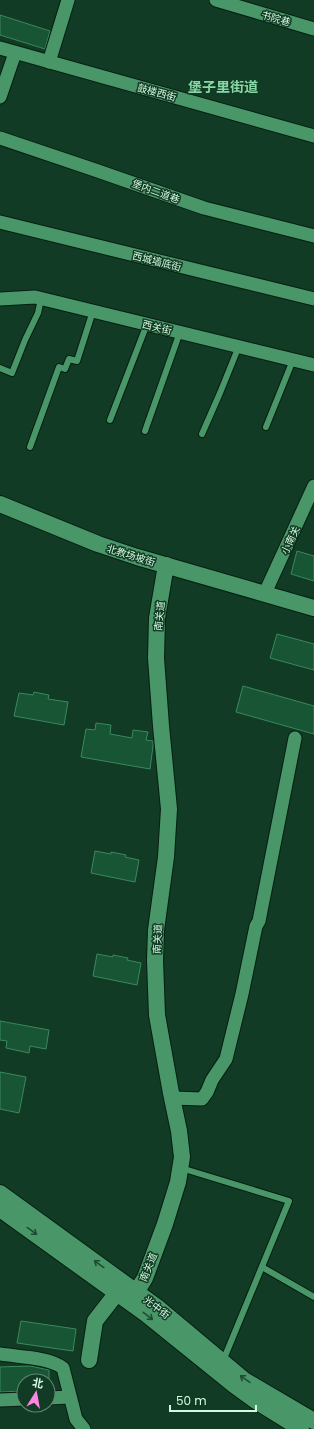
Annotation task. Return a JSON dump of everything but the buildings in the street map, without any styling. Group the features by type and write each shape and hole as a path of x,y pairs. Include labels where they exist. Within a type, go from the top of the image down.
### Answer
{"street":[{"path":"49,62 68,0"},
{"name":"书院巷","path":"216,0 314,29"},
{"name":"鼓楼西街","path":"0,48 314,136"},
{"path":"0,97 15,53"},
{"name":"堡内二道巷","path":"0,138 204,208 314,236"},
{"name":"西城墙底街","path":"0,222 314,299"},
{"name":"西关街","path":"0,299 35,297 314,365"},
{"name":"小南关","path":"266,593 314,486"},
{"name":"北教场坡街","path":"0,504 98,544 137,558 266,593 314,608"},
{"name":"南关道","path":"89,1360 95,1321 145,1278 165,1224 178,1182 182,1157 179,1131 157,1015 155,960 156,930 166,857 169,809 156,658 157,618 166,565"},
{"path":"172,1098 202,1099 212,1080 226,1059 242,994 256,926 259,921 295,738"},
{"name":"光中街","path":"0,1193 127,1292"},
{"name":"光中街","path":"0,1208 127,1292 157,1307 256,1401 301,1429"},
{"path":"0,1354 47,1361 58,1364 63,1368 76,1419 84,1429"},
{"name":"光中街","path":"219,1366 314,1421"},
{"path":"56,1398 70,1397"},
{"path":"0,1400 16,1399"}],"lane":[{"path":"0,368 12,373 38,313 41,299"},
{"path":"30,447 59,367 65,369 69,359 77,360 93,311"},
{"path":"110,420 147,324"},
{"path":"145,431 180,332"},
{"path":"202,434 239,346"},
{"path":"266,427 293,360"},
{"path":"180,1168 289,1201 219,1366"},
{"path":"262,1267 314,1297"}],"district":[{"name":"堡子里街道","path":"223,87"}]}
